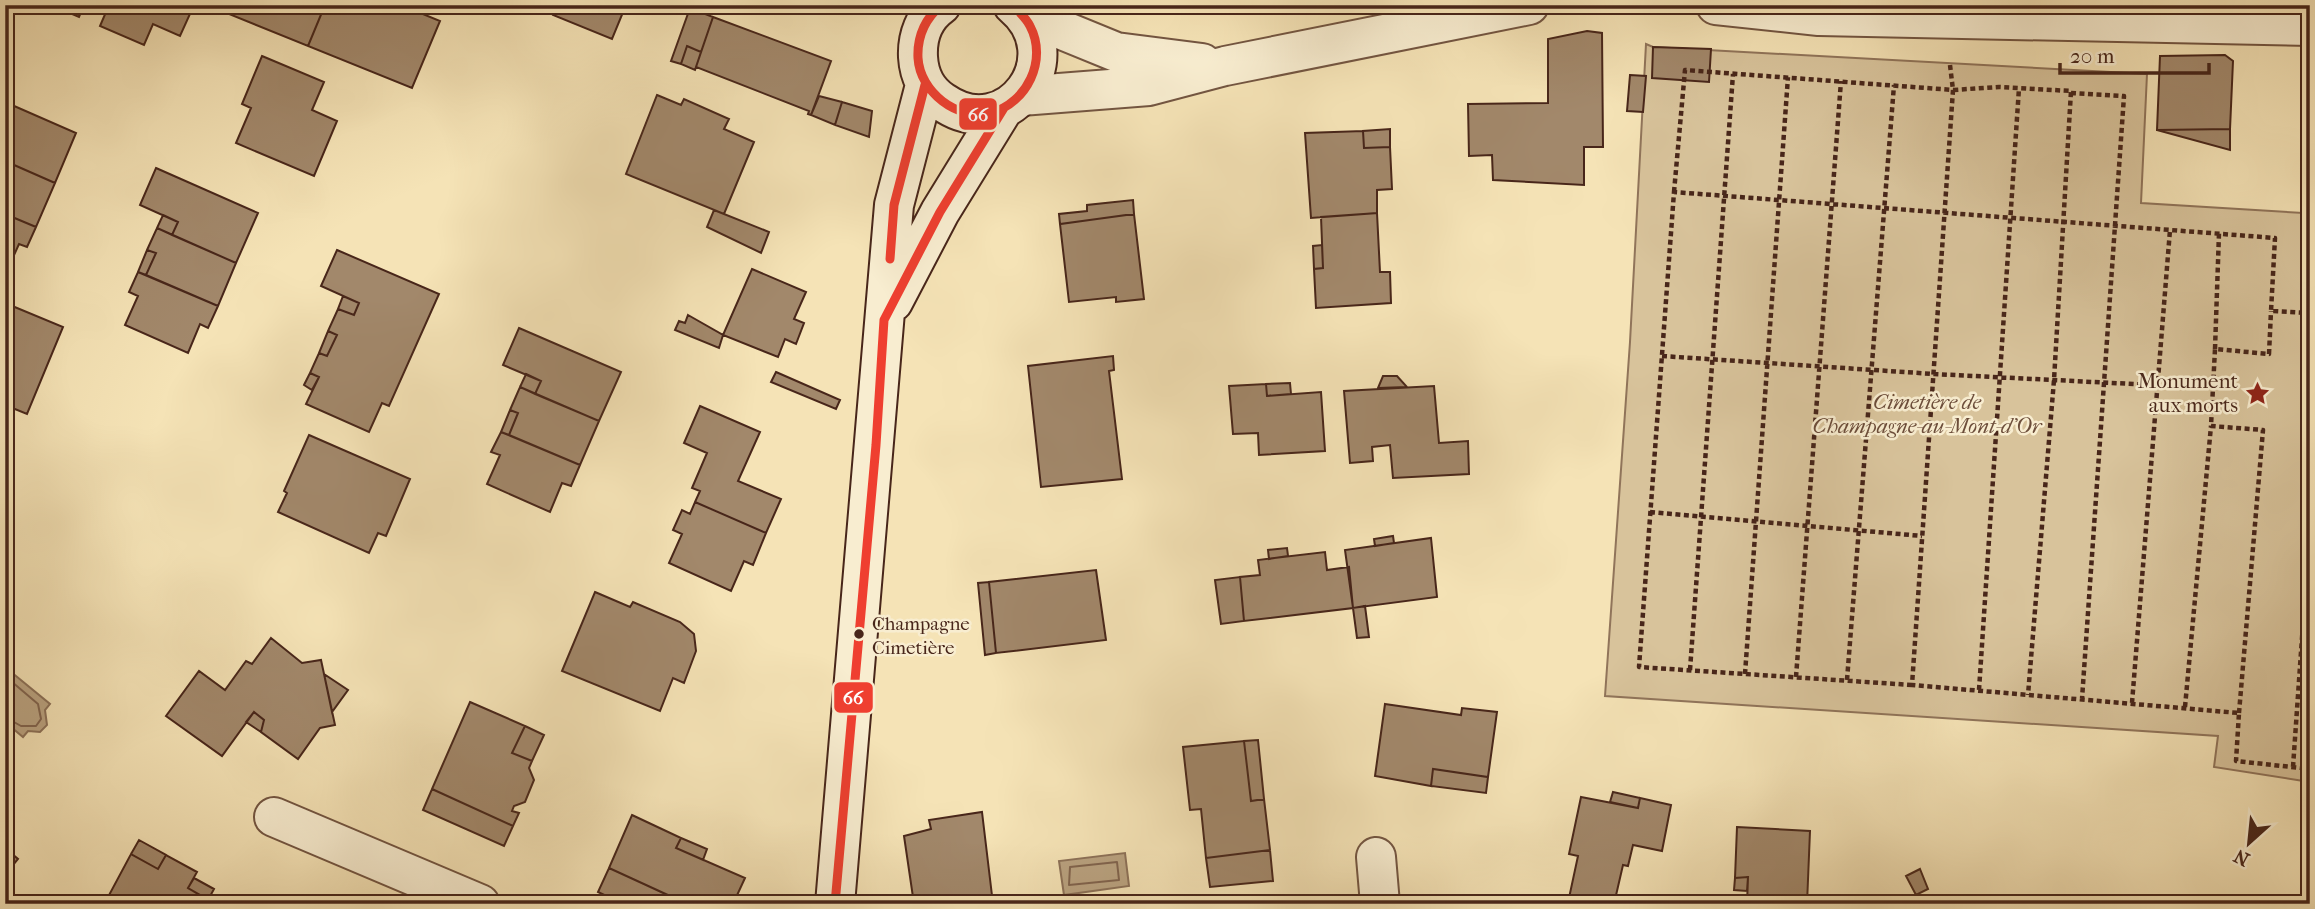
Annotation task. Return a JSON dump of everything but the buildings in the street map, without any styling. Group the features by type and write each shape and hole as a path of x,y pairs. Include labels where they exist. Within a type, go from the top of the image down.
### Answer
{"street":[{"path":"937,7 923,26 918,46 918,66 925,85 952,108 969,113 987,113 1012,102 1149,86 1224,66 1529,5"},
{"path":"1716,5 1819,16 2310,26"},
{"path":"1018,9 1116,52 1224,66"},
{"path":"884,320 940,212 1012,102 1032,81 1038,46 1033,29 1018,9"},
{"path":"835,904 876,445 894,205 925,85"},
{"path":"274,817 480,904"},
{"path":"1376,858 1380,904"}],"path":[{"path":"1912,685 1953,90 1947,19"},
{"path":"2082,699 2124,96 2019,88 1953,90 1685,70 1639,667 1979,690 2239,713"},
{"path":"1690,670 1733,74"},
{"path":"1745,674 1788,77"},
{"path":"1796,677 1841,81"},
{"path":"1847,680 1861,530 1894,85"},
{"path":"1979,690 2019,88"},
{"path":"2028,695 2054,380 2071,93"},
{"path":"1674,192 2276,238 2269,354 2215,349"},
{"path":"2132,703 2170,230"},
{"path":"2185,708 2211,426 2219,233"},
{"path":"2271,311 2310,313"},
{"path":"1662,356 1934,374 2213,388"},
{"path":"2211,426 2263,430 2236,761 2310,769"},
{"path":"1650,512 1922,536"},
{"path":"2293,767 2307,606 2310,523"}],"green space":[{"name":"Cimetière de Champagne-au-Mont-d'Or","path":"1646,44 1653,47 2147,74 2141,203 2303,213 2310,101 2310,782 2214,767 2218,736 1605,696 1630,342"}],"water":[{"path":"5,667 50,704 45,710 47,725 40,732 28,731 23,737 5,722"},
{"path":"1125,853 1129,886 1064,895 1059,861"}],"transit line":[{"name":"66","path":"941,5 926,22 921,36 918,50 920,70 925,82 942,101 966,113 978,114 991,113 1015,100 1024,90 1035,66 1035,39 1029,23 1013,5"},
{"name":"66","path":"890,259 894,205 925,85"},
{"name":"66","path":"835,904 876,445 884,320 940,212 1004,108"}],"place":[{"name":"Monument aux morts","path":"2258,393"},
{"name":"Champagne Cimetière","path":"859,634"}]}
